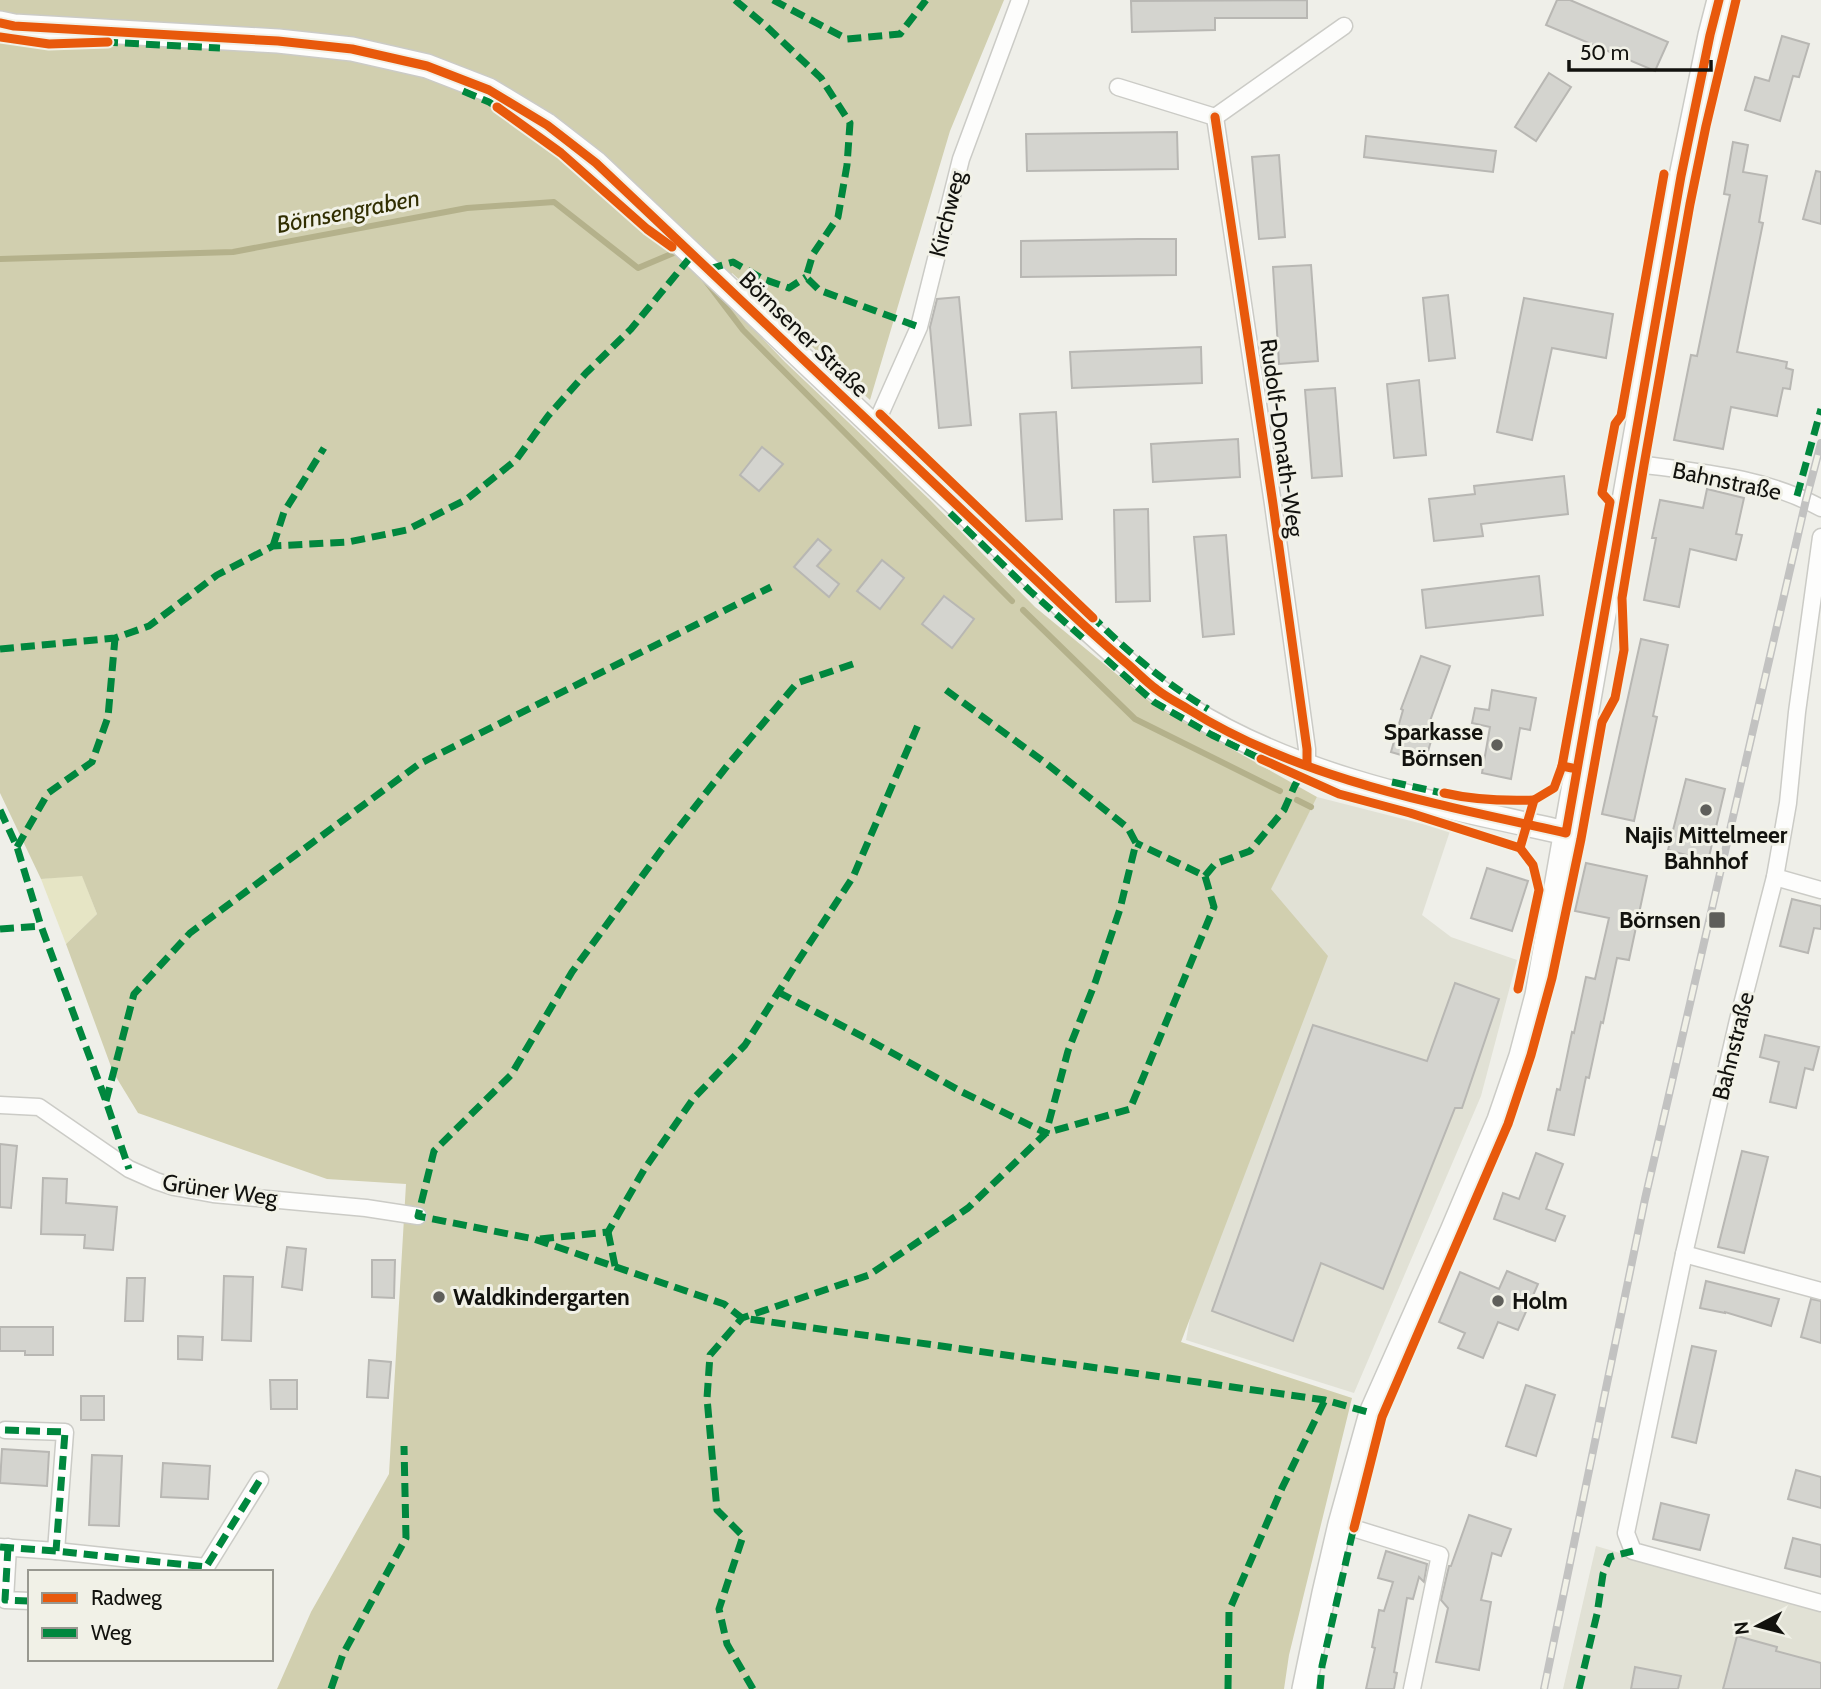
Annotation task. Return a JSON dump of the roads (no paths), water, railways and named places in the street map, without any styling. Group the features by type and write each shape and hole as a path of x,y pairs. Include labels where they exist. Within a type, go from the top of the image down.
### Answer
{"street":[{"name":"Kirchweg","path":"874,428 919,327 961,159 1020,0"},
{"path":"1304,1689 1340,1524 1371,1413 1499,1120 1521,1055 1537,995 1681,176 1719,0"},
{"name":"Börnsener Straße","path":"0,23 278,41 352,49 427,66 489,90 547,125 596,163 874,428 1157,690 1209,722 1256,746 1307,765 1419,799 1566,834"},
{"path":"1118,87 1215,117 1344,26"},
{"name":"Rudolf-Donath-Weg","path":"1215,117 1275,517 1307,765"},
{"name":"Bahnstraße","path":"1631,463 1768,485 1821,508"},
{"name":"Bahnstraße","path":"1821,537 1815,634 1797,712 1788,803 1775,877 1735,1033 1684,1254 1626,1533 1633,1551 1821,1603"},
{"path":"1775,877 1821,890"},
{"name":"Grüner Weg","path":"0,1105 39,1107 129,1168 174,1187 212,1194 366,1208 418,1216"},
{"path":"1684,1254 1821,1291"},
{"path":"5,1430 65,1432 56,1550"},
{"path":"28,1601 2,1600 4,1547 56,1550 206,1567 260,1480"},
{"path":"1340,1524 1440,1555 1412,1689"}],"waterway":[{"name":"Börnsengraben","path":"0,259 233,252 467,208 554,202 638,268 676,252"},
{"name":"Börnsengraben","path":"705,280 743,330 1012,601"},
{"name":"Börnsengraben","path":"1023,610 1135,719 1280,791"},
{"name":"Börnsengraben","path":"1297,800 1311,807"}],"railway":[{"path":"1544,1689 1645,1199 1821,443"}],"place":[{"name":"Sparkasse Börnsen","path":"1497,745"},
{"name":"Najis Mittelmeer Bahnhof","path":"1706,810"},
{"name":"Börnsen","path":"1717,920"},
{"name":"Waldkindergarten","path":"439,1297"},
{"name":"Holm","path":"1498,1301"}]}
